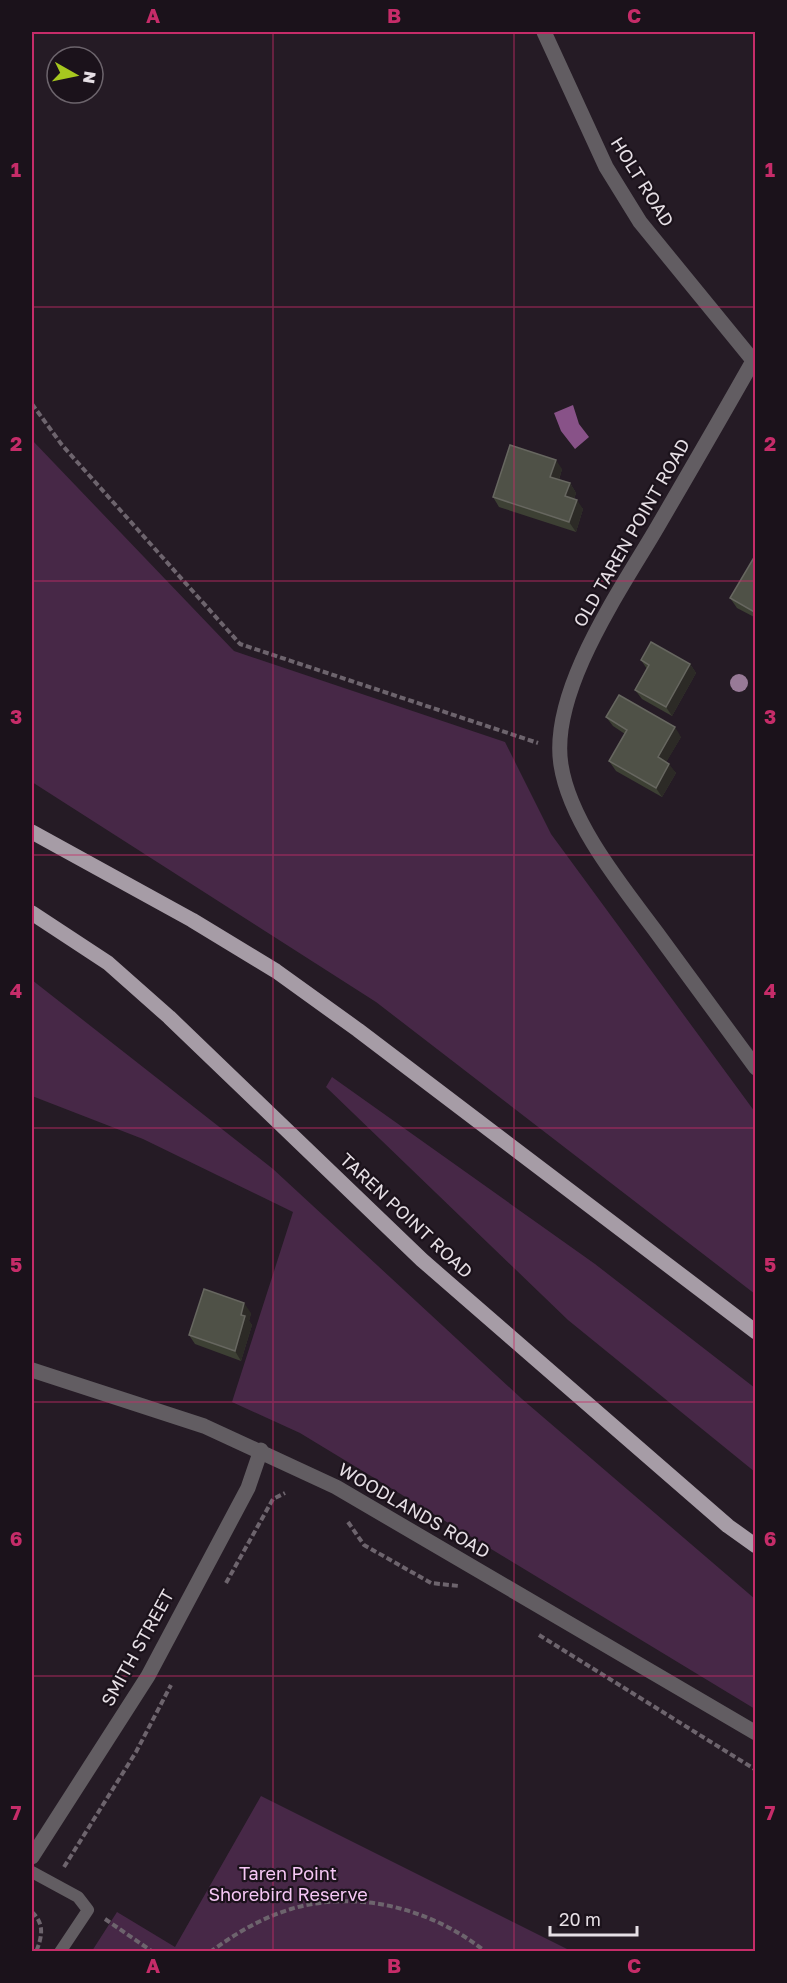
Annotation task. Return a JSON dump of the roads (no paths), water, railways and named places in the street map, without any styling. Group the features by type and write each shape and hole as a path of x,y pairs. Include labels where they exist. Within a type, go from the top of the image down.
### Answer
{"main road":[{"path":"32,832 192,920 276,971 367,1037 756,1332"},
{"name":"TAREN POINT ROAD","path":"32,913 108,963 169,1017 422,1260 728,1526 756,1546"}],"street":[{"name":"HOLT ROAD","path":"544,32 606,167 640,222 754,363"},
{"name":"OLD TAREN POINT ROAD","path":"754,363 609,606 580,668 565,708 560,729 560,752 561,767 575,805 605,863 756,1068"},
{"name":"WOODLANDS ROAD","path":"32,1370 204,1426 261,1450 336,1487 756,1733"},
{"name":"SMITH STREET","path":"32,1857 148,1676 248,1488 261,1450"}],"lane":[{"path":"32,1872 78,1897 88,1910 60,1952"}],"park label":[{"name":"Taren Point Shorebird Reserve","path":"288,1884"}]}
